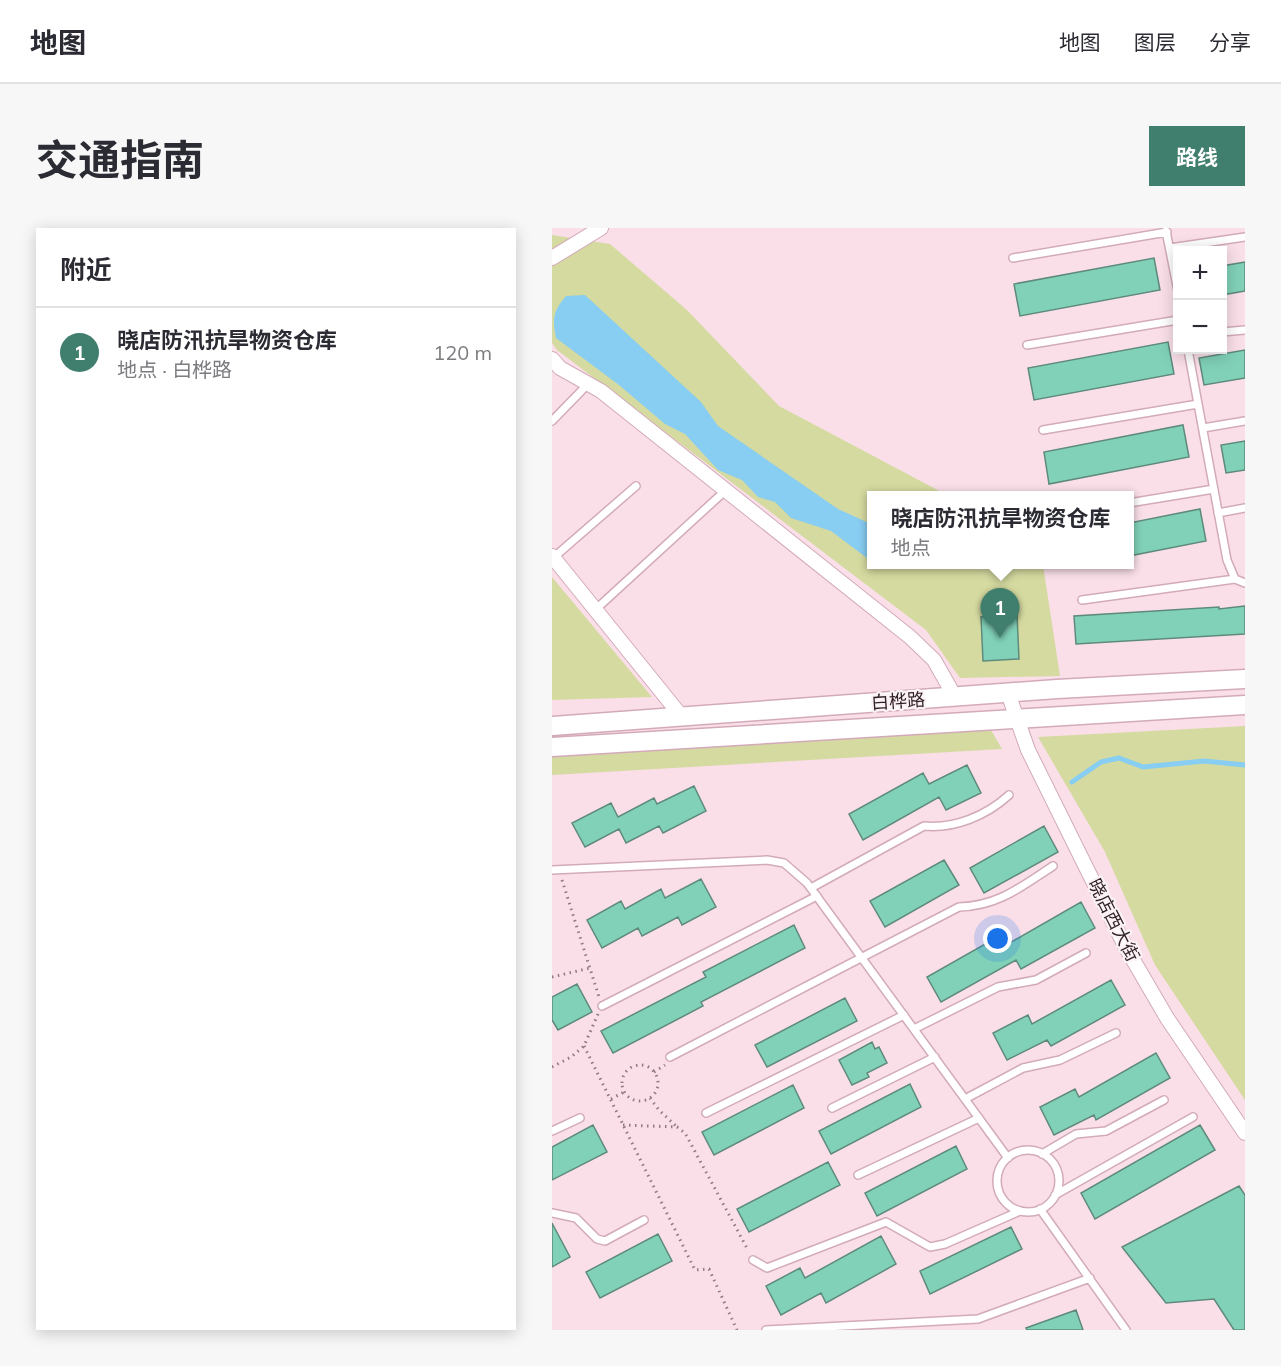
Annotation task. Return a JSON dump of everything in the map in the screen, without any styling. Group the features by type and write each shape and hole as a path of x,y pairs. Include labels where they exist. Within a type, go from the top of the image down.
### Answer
{"street":[{"path":"552,258 601,228"},
{"path":"552,359 560,368 601,391 910,636 934,660 955,697"},
{"path":"553,557 682,717"},
{"name":"白桦路","path":"552,726 1008,693 1245,679"},
{"name":"晓店西大街","path":"1008,693 1028,750 1125,946 1167,1018 1245,1133"},
{"name":"白桦路","path":"552,747 1245,705"}],"lane":[{"path":"1013,258 1166,230 1173,264"},
{"path":"1170,248 1245,237"},
{"path":"1027,345 1173,321"},
{"path":"1227,332 1245,330"},
{"path":"1189,354 1227,560 1235,579"},
{"path":"552,421 588,384"},
{"path":"1043,430 1198,404"},
{"path":"1203,428 1245,421"},
{"path":"553,557 636,486"},
{"path":"1134,501 1214,489"},
{"path":"595,610 726,490"},
{"path":"1218,513 1245,508"},
{"path":"1082,600 1235,579 1245,583"},
{"path":"811,888 924,826 941,828 963,823 1001,802 1009,795"},
{"path":"555,870 767,860 784,863 811,888 1008,1158"},
{"path":"670,1057 959,907 995,902 1053,866"},
{"path":"602,1005 817,896"},
{"path":"914,1029 998,987 1036,980 1086,954"},
{"path":"706,1113 904,1015"},
{"path":"965,1099 1023,1068 1060,1060 1116,1033"},
{"path":"832,1108 935,1057"},
{"path":"1042,1154 1076,1134 1106,1131 1164,1100"},
{"path":"1055,1195 1193,1117"},
{"path":"552,1131 580,1118"},
{"path":"858,1175 979,1118"},
{"path":"1028,1150 1042,1154 1054,1165 1058,1175 1059,1185 1055,1195 1049,1204 1030,1212 1011,1207 999,1192 997,1182 1003,1163 1018,1152 1028,1150"},
{"path":"1040,1209 1126,1330"},
{"path":"753,1260 767,1268 886,1222 930,1247 945,1244 1020,1211"},
{"path":"552,1213 576,1218 597,1239 605,1241 644,1220"},
{"path":"766,1330 978,1319 1090,1278"}],"path":[{"path":"552,1067 571,1057 584,1046 602,1005 555,870"},
{"path":"552,977 590,968"},
{"path":"584,1046 695,1270 709,1269 737,1330"},
{"path":"644,1065 654,1072 658,1082 650,1098 639,1101 628,1097 624,1092 622,1087 624,1075 632,1067 644,1065"},
{"path":"611,1099 624,1092"},
{"path":"650,1098 659,1110 685,1133 753,1260"},
{"path":"623,1125 677,1128"}],"green space":[{"path":"552,235 610,244 687,310 779,406 939,491 867,491 867,569 1044,569 1060,676 960,678 926,630 557,350 552,343"},
{"path":"552,577 652,697 552,700"},
{"path":"1245,726 1245,1100 1155,965 1105,852 1038,737"},
{"path":"991,730 1002,749 552,775 552,756"}],"water":[{"path":"585,295 701,402 718,426 838,509 867,522 867,558 831,531 791,518 775,502 758,497 742,480 718,470 685,434 665,424 619,385 556,338 554,325 556,311 566,296"}],"building":[{"path":"1154,258 1160,290 1020,316 1014,284"},
{"path":"1245,262 1245,291 1227,294 1227,265"},
{"path":"1168,342 1174,374 1034,400 1028,368"},
{"path":"1245,350 1245,378 1204,385 1199,358"},
{"path":"1183,425 1189,457 1049,484 1044,452"},
{"path":"1245,441 1245,470 1226,473 1221,445"},
{"path":"1200,509 1206,541 1134,555 1134,522"},
{"path":"1245,606 1245,634 1076,644 1074,616"},
{"path":"1017,614 1019,659 983,661 981,617"},
{"path":"967,765 981,793 946,810 939,797 863,840 849,814 923,773 929,784"},
{"path":"694,786 706,811 663,833 659,826 626,843 619,829 585,847 572,823 611,803 618,817 654,798 657,804"},
{"path":"1044,826 1058,852 984,893 970,868"},
{"path":"944,860 959,885 885,927 870,901"},
{"path":"701,879 716,907 682,925 678,917 642,936 638,928 602,948 587,920 621,901 625,909 661,889 665,898"},
{"path":"1081,902 1095,928 1021,969 1016,960 941,1002 927,977 1001,935 1006,945"},
{"path":"794,925 805,948 701,1002 703,1006 613,1053 601,1031 706,977 703,972"},
{"path":"1111,980 1125,1005 1051,1046 1047,1040 1007,1060 993,1033 1028,1015 1032,1024"},
{"path":"577,984 592,1012 558,1030 552,1020 552,997"},
{"path":"845,998 857,1021 767,1067 755,1045"},
{"path":"872,1042 875,1049 879,1047 887,1063 867,1073 869,1077 852,1085 839,1060"},
{"path":"1156,1053 1170,1078 1096,1120 1094,1115 1054,1135 1040,1107 1075,1089 1079,1097"},
{"path":"910,1084 921,1107 831,1154 819,1131"},
{"path":"793,1085 804,1108 714,1155 702,1132"},
{"path":"593,1125 607,1152 552,1180 552,1147"},
{"path":"1200,1125 1215,1150 1095,1219 1081,1193"},
{"path":"956,1146 967,1169 877,1216 865,1193"},
{"path":"828,1162 840,1185 749,1232 737,1209"},
{"path":"1239,1186 1245,1195 1245,1330 1234,1330 1214,1299 1166,1303 1122,1247"},
{"path":"552,1223 570,1257 552,1267"},
{"path":"1011,1227 1022,1249 930,1294 920,1271"},
{"path":"658,1234 672,1261 600,1298 586,1272"},
{"path":"881,1236 896,1264 826,1303 821,1293 781,1315 766,1286 800,1268 805,1278"},
{"path":"1076,1310 1083,1330 1027,1330 1026,1328"}],"waterway":[{"path":"1072,782 1101,762 1119,758 1143,767 1204,761 1245,765"}],"place":[{"name":"晓店防汛抗旱物资仓库","path":"1000,638"}]}
